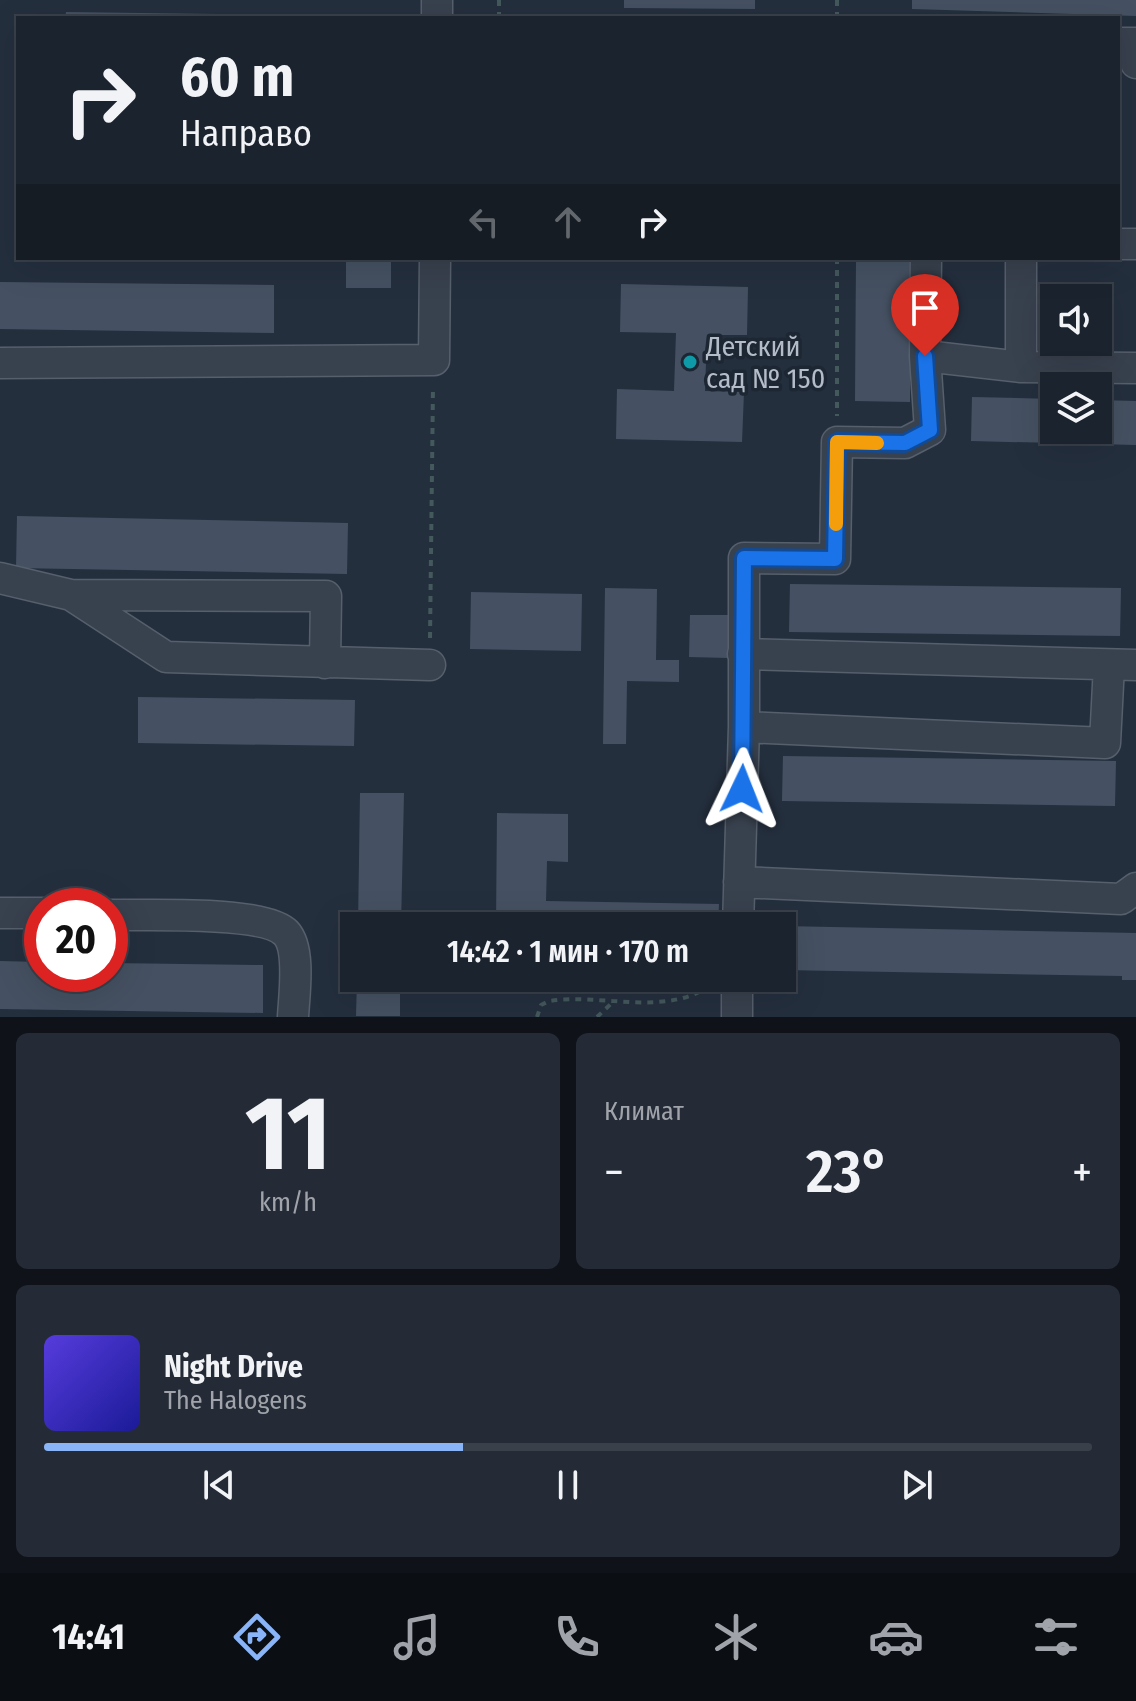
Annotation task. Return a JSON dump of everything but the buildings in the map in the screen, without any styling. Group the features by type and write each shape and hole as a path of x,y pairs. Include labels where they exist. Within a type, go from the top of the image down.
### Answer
{"lane":[{"path":"1120,43 1134,43 1136,63"},
{"path":"0,363 434,360 435,260"},
{"path":"738,912 744,727 744,558 835,559 837,442 905,443 930,430 925,356 926,260"},
{"path":"1021,260 1021,367"},
{"path":"925,356 1021,367 1136,368"},
{"path":"0,578 71,595 326,596 325,663"},
{"path":"71,595 166,657 430,665"},
{"path":"743,654 1123,665 1105,743 744,727"},
{"path":"739,882 1121,899 1136,888"},
{"path":"0,913 24,913"},
{"path":"128,915 241,918 268,922 286,933 294,953 293,1017"},
{"path":"737,992 737,1017"}],"path":[{"path":"837,260 837,442"},
{"path":"430,665 434,360"},
{"path":"537,1017 541,1005 549,1001 674,1001 701,992"},
{"path":"597,1017 614,1001"}],"slow traffic":[{"path":"836,524 837,442 877,443"}],"place":[{"name":"Детский сад № 150","path":"690,362"}],"route":[{"path":"742,789 744,558 835,559 837,442 905,443 930,430 925,356"}]}
